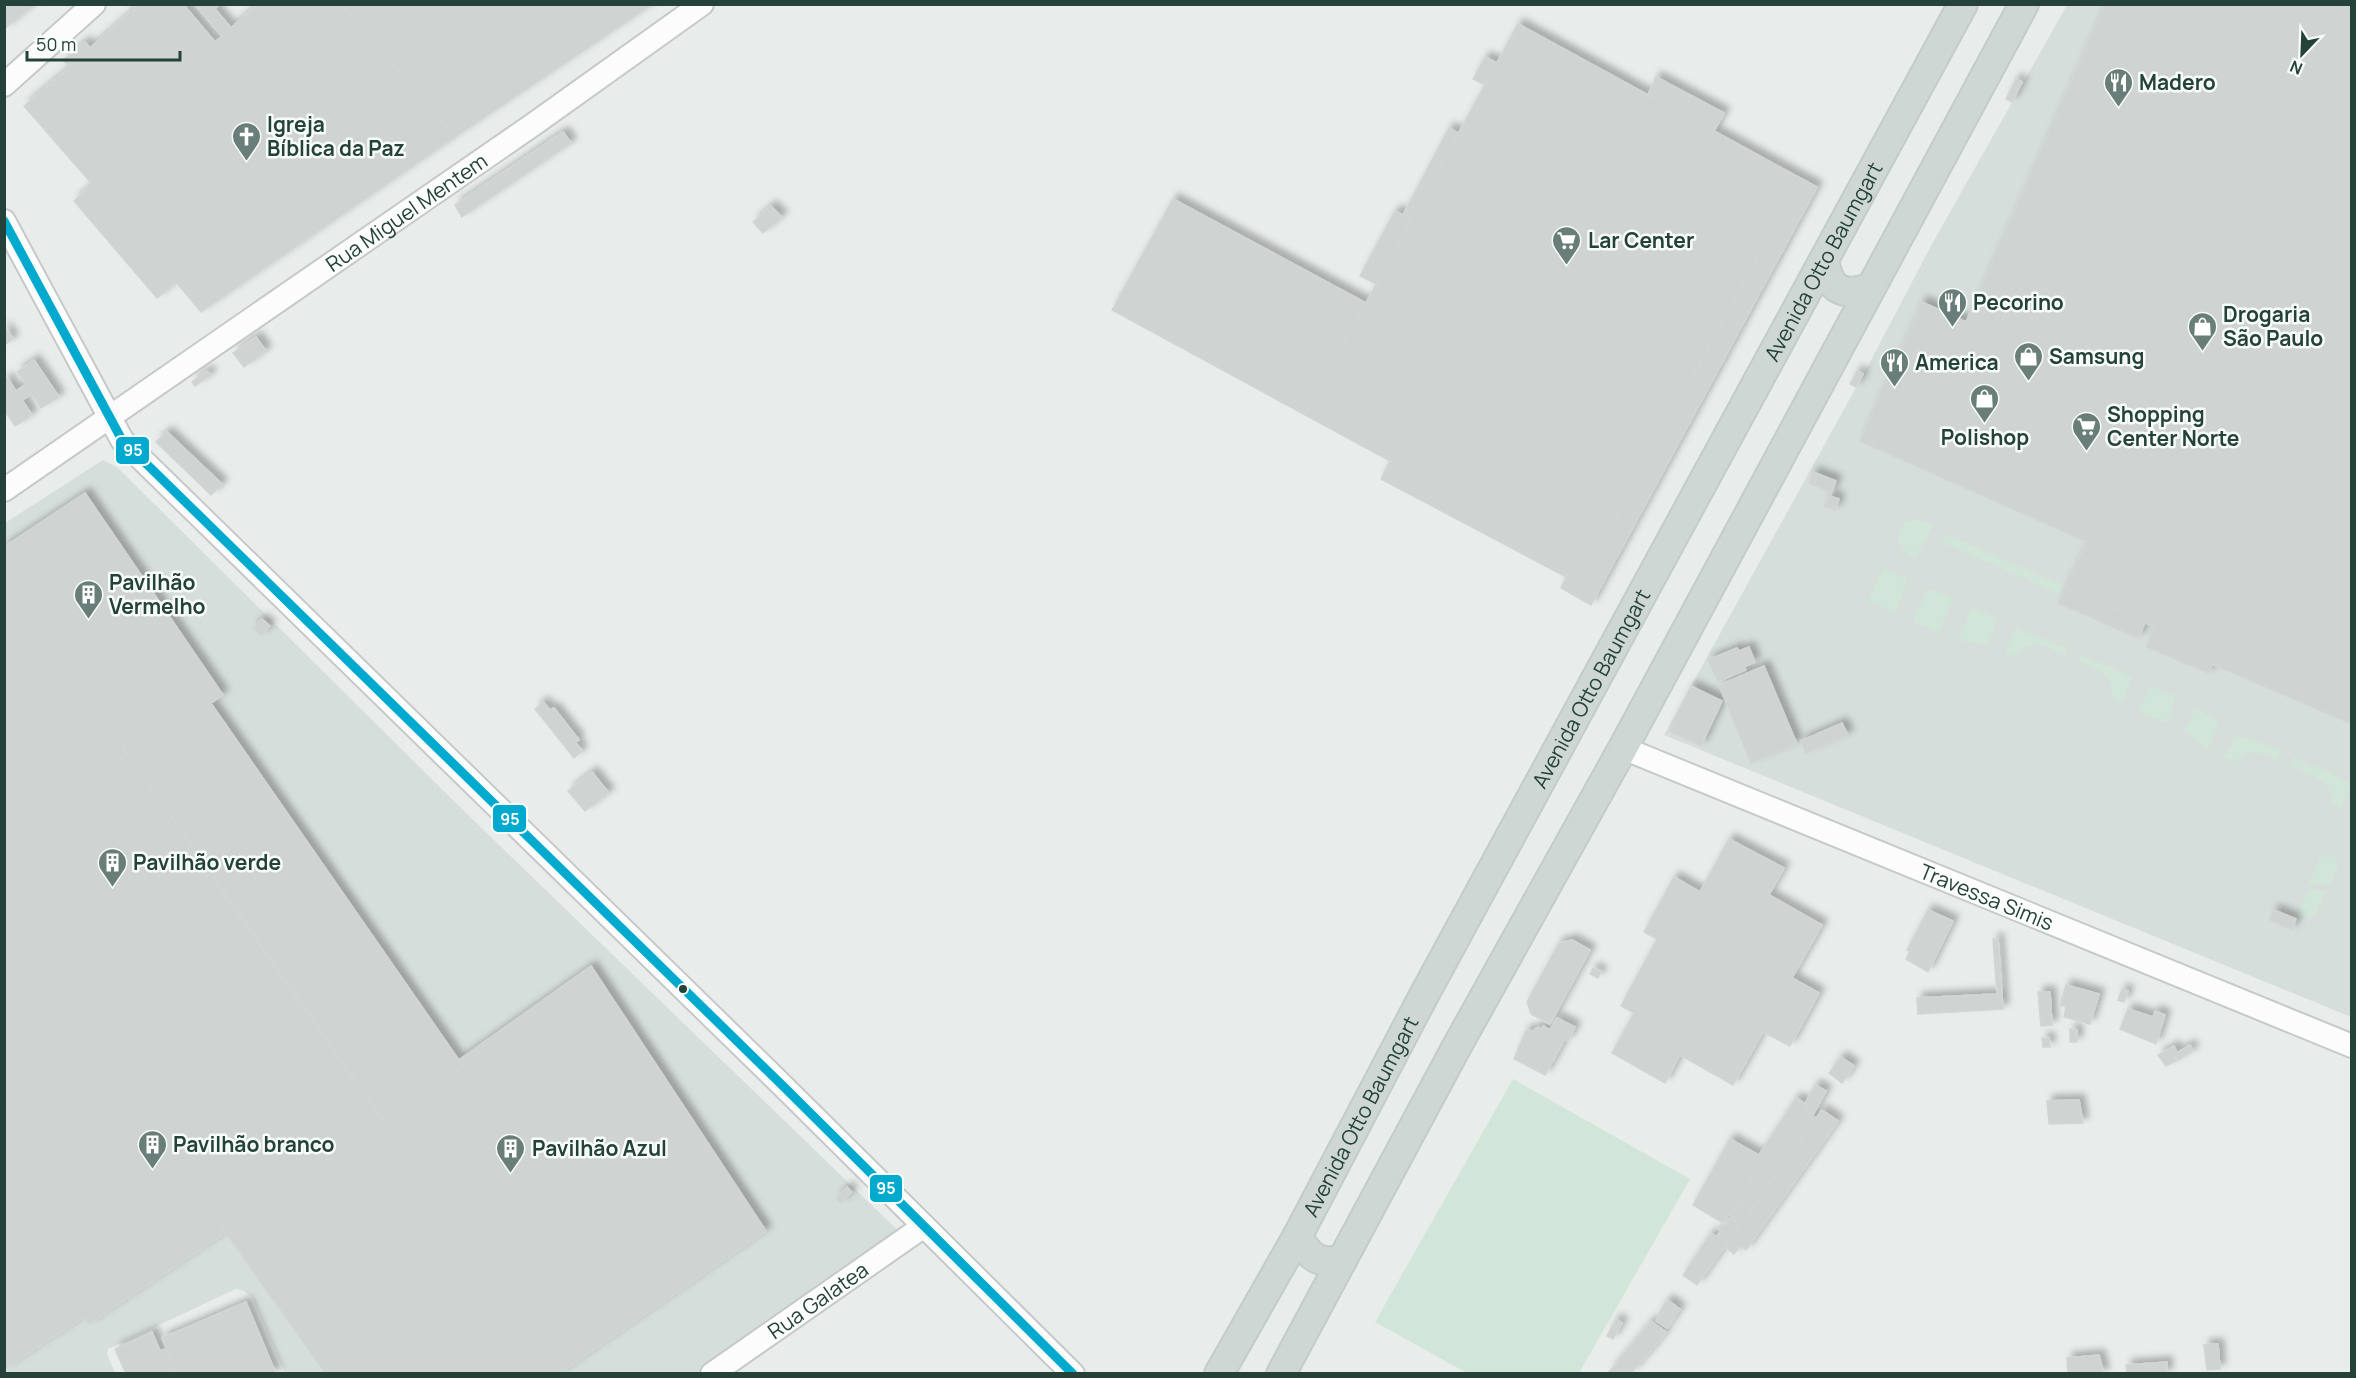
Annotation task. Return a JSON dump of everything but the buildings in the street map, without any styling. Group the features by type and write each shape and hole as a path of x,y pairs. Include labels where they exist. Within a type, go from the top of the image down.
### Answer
{"main road":[{"name":"Avenida Otto Baumgart","path":"1219,1374 1298,1235 1434,976 1964,4"},
{"path":"1281,1374 1456,1048 1623,748 2024,4"},
{"path":"1824,261 1828,279 1839,290 1853,294 1870,288"},
{"path":"1803,301 1817,295 1834,300 1844,309 1850,327"},
{"path":"1298,1235 1304,1249 1317,1259 1331,1263 1343,1259"}],"street":[{"path":"4,85 94,4"},
{"name":"Rua Miguel Mentem","path":"4,490 534,124 702,4"},
{"path":"4,221 122,440 1073,1374"},
{"name":"Travessa Simis","path":"1623,748 2352,1046"},
{"name":"Rua Galatea","path":"712,1374 924,1226"}],"shaded area":[{"name":"Shopping Center Norte","path":"2067,5 2351,5 2351,1017 1664,735 1869,364 1932,244"},
{"path":"103,460 118,468 462,809 915,1247 729,1373 285,1373 252,1297 236,1289 108,1349 107,1354 115,1373 5,1374 5,523"}],"green space":[{"path":"1915,519 1933,525 1916,557 1903,550 1898,538 1904,524"},
{"path":"1945,534 2063,586 2060,594 1942,542"},
{"path":"1883,569 1908,579 1895,612 1868,601"},
{"path":"1928,588 1953,599 1939,632 1913,621"},
{"path":"1972,608 1998,619 1987,645 1958,640"},
{"path":"2016,628 2068,649 2065,655 2039,645 2027,646 2015,656 2005,652"},
{"path":"2082,655 2132,677 2122,703 2112,699 2111,684 2103,674 2078,661"},
{"path":"2150,686 2176,697 2166,723 2139,711"},
{"path":"2196,708 2219,722 2208,749 2184,731"},
{"path":"2237,735 2281,750 2277,759 2255,752 2245,754 2236,762 2225,757"},
{"path":"2294,757 2351,783 2342,808 2333,804 2329,789 2319,778 2290,765"},
{"path":"2324,855 2335,858 2338,865 2331,883 2308,885 2320,858"},
{"path":"2309,890 2327,890 2314,916 2297,916"},
{"path":"1513,1079 1690,1179 1579,1373 1467,1373 1375,1322"}],"transit line":[{"name":"95","path":"4,221 122,440 783,1086 1073,1374"}],"place":[{"name":"Madero","path":"2118,108"},
{"name":"Igreja Bíblica da Paz","path":"246,162"},
{"name":"Lar Center","path":"1567,266"},
{"name":"Pecorino","path":"1952,328"},
{"name":"Drogaria São Paulo","path":"2202,352"},
{"name":"Samsung","path":"2028,382"},
{"name":"America","path":"1894,388"},
{"name":"Polishop","path":"1985,424"},
{"name":"Shopping Center Norte","path":"2086,452"},
{"name":"Pavilhão Vermelho","path":"88,620"},
{"name":"Pavilhão verde","path":"112,888"},
{"name":"Pavilhão branco","path":"152,1170"},
{"name":"Pavilhão Azul","path":"511,1174"}]}
